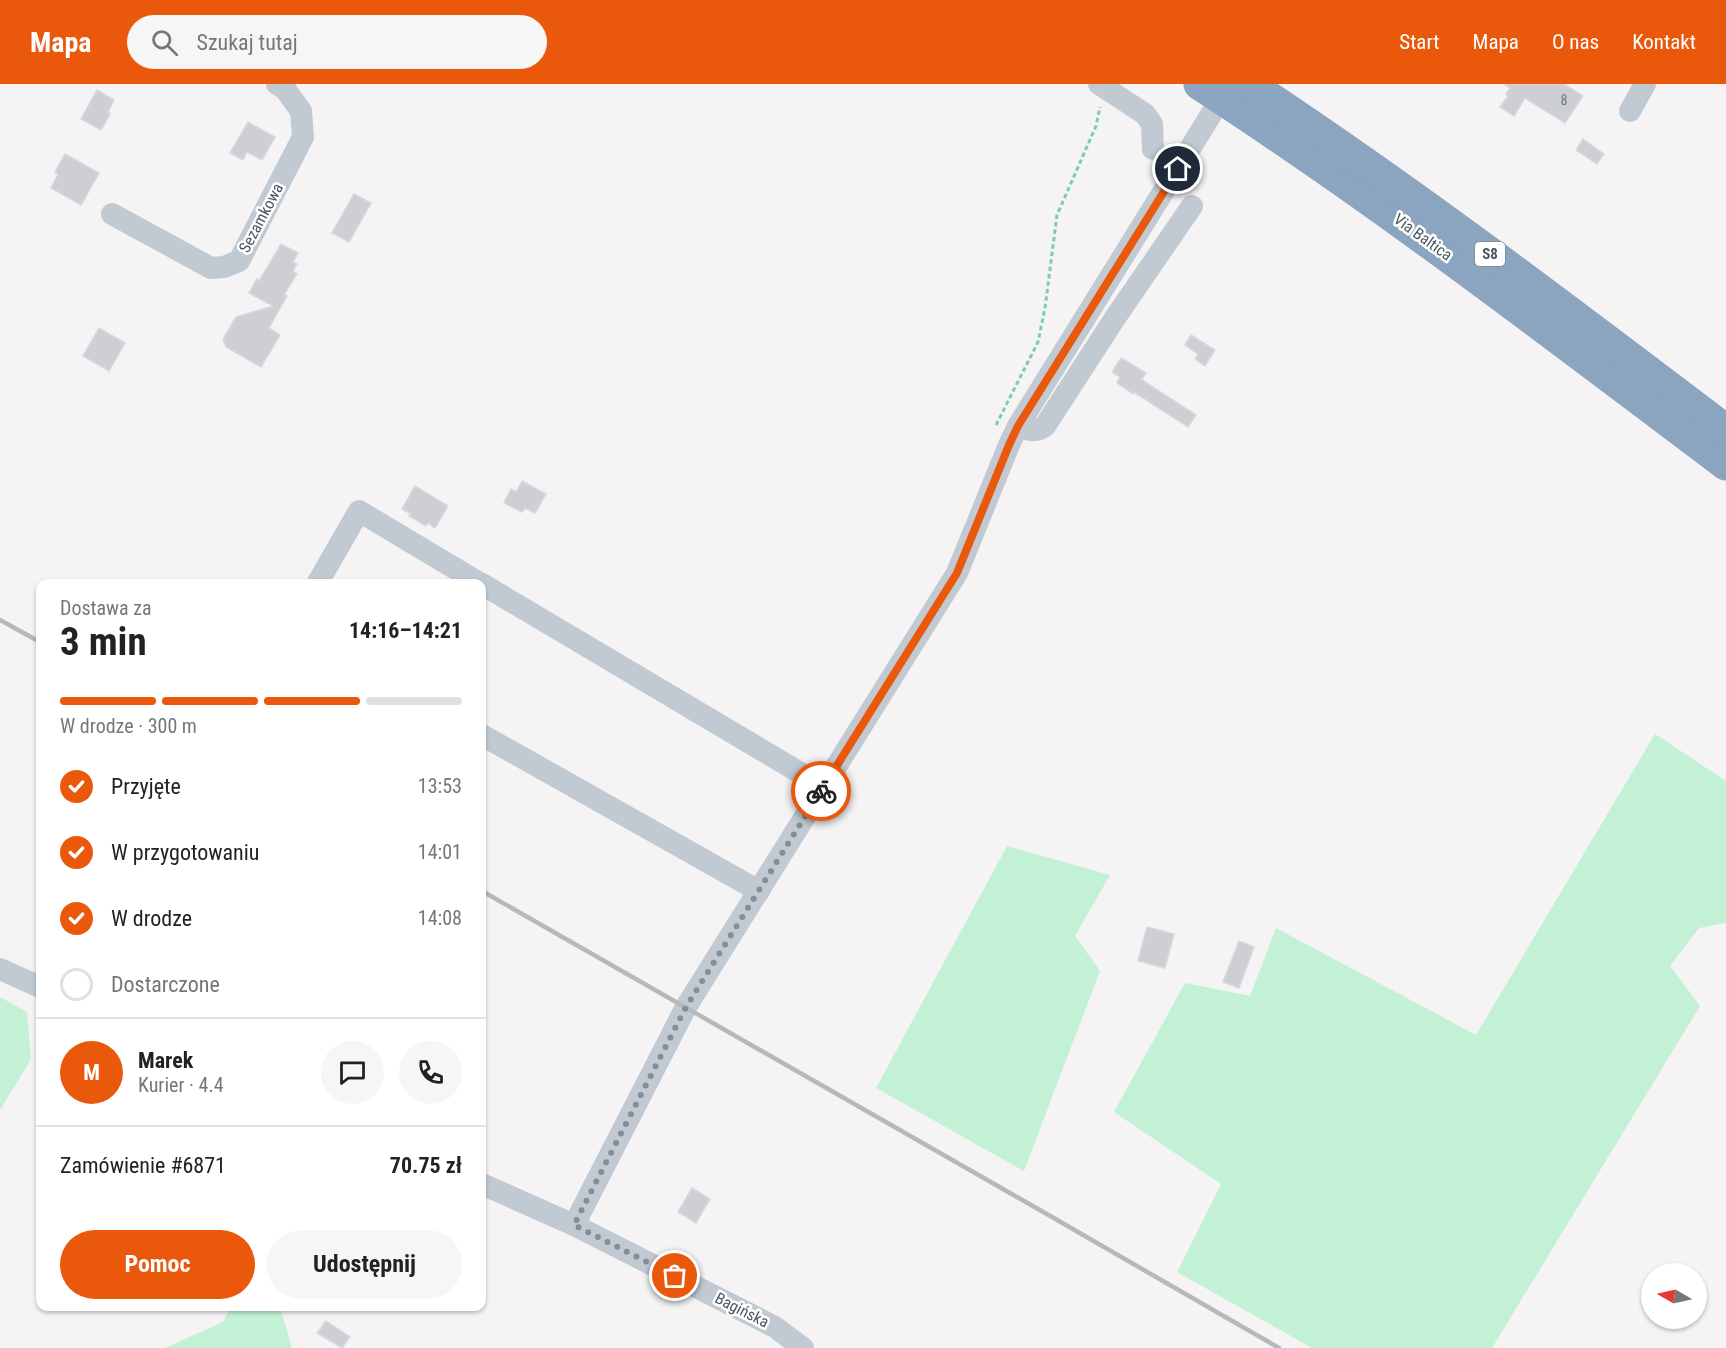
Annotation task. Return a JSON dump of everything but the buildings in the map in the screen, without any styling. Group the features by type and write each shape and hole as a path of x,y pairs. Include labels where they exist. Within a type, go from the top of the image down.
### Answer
{"highway":[{"name":"Via Baltica","path":"1200,84 1353,187 1549,330 1726,464"},
{"name":"Via Baltica","path":"1248,84 1367,165 1465,236 1726,431"}],"street":[{"name":"Sezamkowa","path":"112,214 211,268 224,267 239,261 303,137 301,111 285,89 277,84"},
{"path":"574,1225 686,1007 957,573 1018,426 1230,84"},
{"path":"1630,111 1645,84"},
{"path":"1100,92 1145,114 1152,124 1153,149"},
{"path":"1018,426 1031,431 1045,426 1114,318 1192,206"},
{"path":"319,579 358,511 473,579"},
{"path":"486,587 824,787"},
{"path":"486,737 759,891"},
{"path":"0,969 36,985"},
{"name":"Bagińska","path":"486,1186 574,1225 775,1327 803,1348"}],"path":[{"path":"994,430 1038,342 1045,308 1057,216 1096,126 1100,92"}],"green space":[{"path":"1655,734 1726,781 1726,923 1699,928 1670,966 1700,1006 1492,1348 1312,1348 1177,1272 1221,1184 1114,1112 1185,983 1250,996 1276,928 1476,1035"},
{"path":"1007,846 1110,875 1075,936 1100,971 1024,1171 876,1088"},
{"path":"0,997 27,1012 31,1059 0,1110"},
{"path":"228,1311 281,1311 292,1348 165,1348 223,1322"}],"railway":[{"path":"0,620 36,640"},
{"path":"486,893 1279,1348"}],"way so far":[{"path":"675,1276 574,1225 686,1007 821,791"}],"route":[{"path":"821,791 957,573 1018,426 1178,169"}]}
